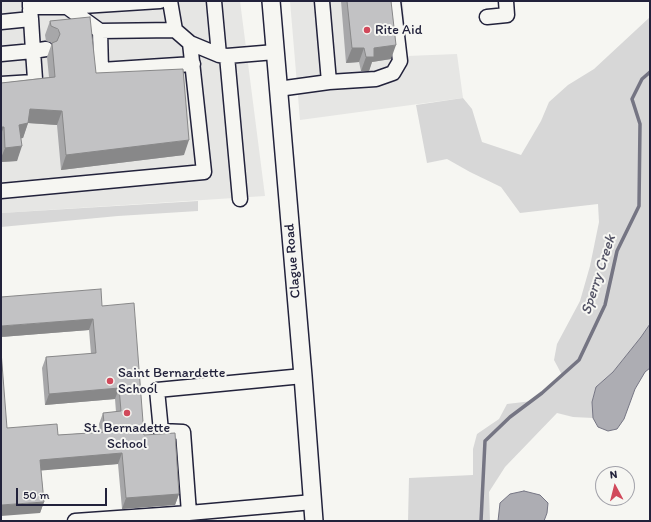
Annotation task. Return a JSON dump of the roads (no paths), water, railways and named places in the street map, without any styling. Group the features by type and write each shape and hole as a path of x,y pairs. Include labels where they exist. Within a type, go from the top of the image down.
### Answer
{"main road":[{"name":"Clague Road","path":"270,1 303,376 314,521"}],"lane":[{"path":"1,22 30,9 160,1"},
{"path":"170,1 175,30 190,43 223,56 275,52"},
{"path":"214,1 223,56 240,199"},
{"path":"322,1 329,82"},
{"path":"278,88 329,82 376,79 393,73 400,61 394,1"},
{"path":"486,17 507,15 506,1"},
{"path":"67,7 95,40 101,70 193,64"},
{"path":"1,84 33,82 35,79 40,50 30,9"},
{"path":"95,40 175,30"},
{"path":"1,191 204,172 190,43"},
{"path":"1,54 40,50"},
{"path":"189,513 183,432 161,431 157,390 303,376"},
{"path":"75,521 313,502"}],"waterway":[{"name":"Sperry Creek","path":"481,521 485,441 510,417 542,393 579,360 605,305 617,251 639,206 640,124 632,99 642,79 650,72"}],"place":[{"name":"Rite Aid","path":"367,30"},
{"name":"Saint Bernardette School","path":"110,381"},
{"name":"St. Bernadette School","path":"127,413"}]}
